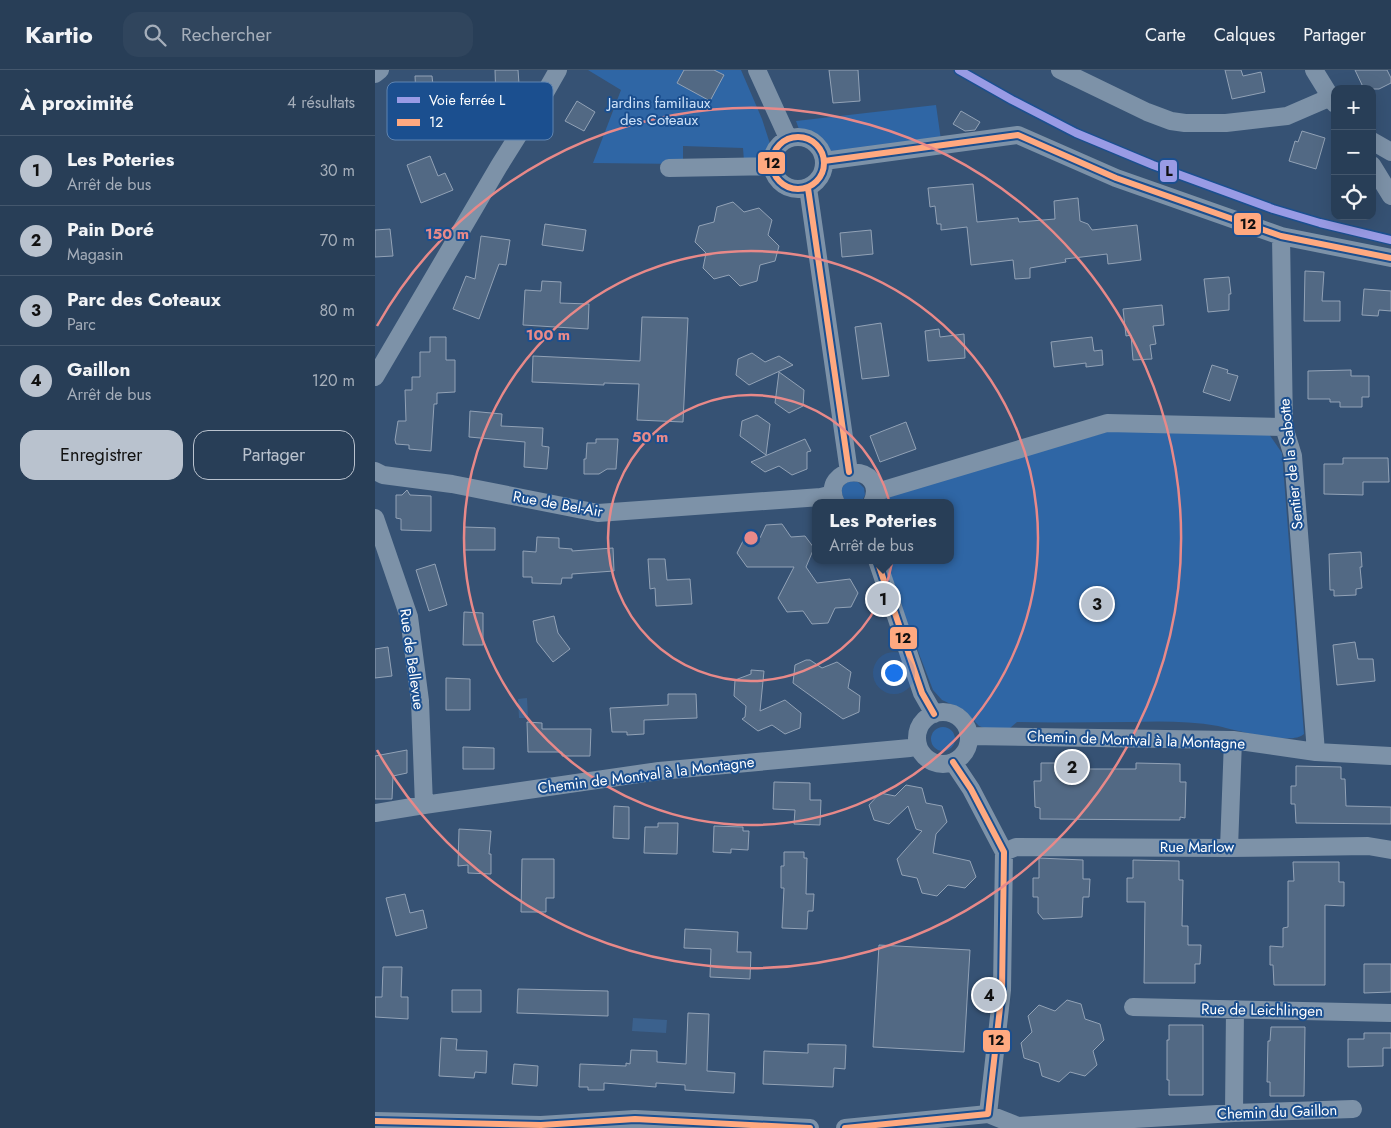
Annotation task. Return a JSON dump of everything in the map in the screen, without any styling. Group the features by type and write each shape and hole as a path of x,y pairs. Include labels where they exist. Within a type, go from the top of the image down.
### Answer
{"street":[{"path":"375,74 380,70"},
{"path":"551,82 558,70"},
{"path":"757,70 788,138"},
{"path":"1060,70 1147,112 1171,121 1185,123 1226,122 1287,116 1331,102"},
{"path":"1314,70 1331,98"},
{"path":"796,136 812,140 822,152 825,160 821,177 808,188 800,189 784,186 778,180 771,166 775,149 788,138 796,136"},
{"path":"825,160 1018,136 1116,178 1281,236 1391,258"},
{"path":"375,377 515,140"},
{"path":"1376,143 1391,152"},
{"path":"669,168 771,166"},
{"path":"1376,172 1391,196"},
{"path":"808,188 849,472"},
{"name":"Sentier de la Sabotte","path":"1281,236 1284,427 1293,456 1316,752"},
{"path":"873,496 880,491 1107,423 1284,427"},
{"name":"Rue de Bel-Air","path":"375,471 383,475 452,484 598,513 821,497 834,498"},
{"path":"834,498 833,488 838,478 855,471 862,473 872,482 873,496"},
{"name":"Rue de Bellevue","path":"375,518 409,617 420,702 424,805"},
{"path":"878,564 922,693 934,714"},
{"path":"941,712 957,716 963,721 969,736 966,752 953,762 944,764 928,759 922,753 918,744 919,730 922,723 927,718 941,712"},
{"name":"Chemin de Montval à la Montagne","path":"969,736 1233,740 1316,752 1391,756"},
{"path":"1229,848 1233,740"},
{"name":"Chemin de Montval à la Montagne","path":"375,814 424,805 659,771 910,748 918,744"},
{"path":"953,762 971,789 1004,852 1002,990 988,1114"},
{"name":"Rue Marlow","path":"1004,852 1016,847 1229,848 1368,846 1391,850"},
{"name":"Rue de Leichlingen","path":"1133,1006 1391,1013"},
{"path":"1234,1113 1235,1009"},
{"name":"Chemin du Gaillon","path":"845,1128 988,1114 1018,1126 1234,1113 1353,1109"},
{"path":"375,1120 541,1125 635,1119 810,1128"}],"green space":[{"name":"Jardins familiaux des Coteaux","path":"588,70 741,70 762,119 771,147 764,158 744,161 743,148 683,146 683,164 593,163 621,90"},
{"path":"936,105 941,140 829,152 813,137 800,132 796,121"},
{"path":"1110,431 1269,434 1282,453 1304,734 1298,737 1276,738 1207,724 1186,722 1017,722 1010,728 984,728 979,726 964,710 942,700 933,690 885,564 954,564 954,499 883,498"},
{"path":"850,481 858,482 864,488 865,495 863,499 844,499 841,489"},
{"path":"943,727 948,728 954,734 954,744 948,750 943,751 938,750 932,744 931,739 932,734 938,728"}],"shaded area":[{"path":"527,698 528,718 519,718 518,699"},
{"path":"633,1018 667,1020 666,1033 632,1031"}],"building":[{"path":"495,70 518,70 519,82 495,82"},
{"path":"684,70 714,70 724,75 710,101 677,83"},
{"path":"829,70 858,70 860,101 833,103"},
{"path":"1225,70 1241,70 1243,76 1261,72 1265,92 1232,99"},
{"path":"1355,70 1387,70 1391,78 1391,83 1379,89 1376,89 1376,85 1362,85"},
{"path":"415,76 432,76 433,82 415,82"},
{"path":"577,101 595,112 584,131 565,121"},
{"path":"961,111 980,122 975,130 965,131 953,124"},
{"path":"1302,131 1325,138 1316,169 1289,161 1295,141 1298,142"},
{"path":"430,156 438,176 445,173 453,190 421,203 407,165"},
{"path":"973,184 977,222 1018,218 1019,222 1055,219 1054,201 1078,198 1080,221 1088,224 1092,230 1137,225 1141,260 1108,264 1107,254 1065,259 1066,262 1030,268 1030,278 1015,279 1013,260 971,265 967,227 941,230 941,224 937,224 935,206 930,207 928,188"},
{"path":"733,202 744,212 759,208 772,220 768,235 779,246 775,261 760,265 757,281 740,286 729,275 714,279 703,268 706,253 695,242 699,226 714,222 717,207"},
{"path":"545,224 586,230 583,251 542,245"},
{"path":"390,229 393,256 375,257 375,230"},
{"path":"871,230 873,254 842,257 840,233"},
{"path":"481,236 510,240 506,265 499,264 479,319 453,309 466,276 475,279"},
{"path":"1305,271 1324,272 1322,301 1340,301 1340,321 1304,321"},
{"path":"1229,277 1231,294 1229,294 1229,310 1208,312 1204,279"},
{"path":"542,281 561,282 560,303 589,304 588,329 523,325 525,290 541,291"},
{"path":"1364,289 1391,291 1391,311 1379,310 1378,316 1362,315"},
{"path":"1162,305 1164,325 1153,326 1156,344 1150,345 1152,359 1133,360 1131,335 1126,336 1123,309"},
{"path":"642,317 688,318 683,422 637,420 639,384 604,383 604,385 532,382 533,356 640,361"},
{"path":"881,323 889,376 862,379 855,327"},
{"path":"939,329 940,337 964,334 965,358 928,361 925,331"},
{"path":"430,337 446,337 446,360 455,360 455,392 437,393 437,404 434,404 431,451 409,449 409,445 396,444 395,440 398,421 406,421 405,390 412,390 412,377 420,377 420,352 430,352"},
{"path":"1092,337 1094,351 1102,350 1103,365 1086,367 1086,363 1054,367 1051,342"},
{"path":"752,353 765,362 779,356 793,365 749,385 736,375 738,359"},
{"path":"1212,365 1228,370 1227,373 1238,376 1230,401 1203,392"},
{"path":"1351,370 1351,376 1369,376 1369,397 1362,397 1362,407 1340,407 1340,402 1330,402 1330,399 1308,399 1308,371"},
{"path":"779,372 804,390 803,406 789,413 775,403"},
{"path":"470,411 502,414 501,426 543,428 542,446 549,447 547,469 524,467 525,442 469,437"},
{"path":"757,415 770,424 766,455 740,436 742,421"},
{"path":"906,422 916,449 880,462 870,436"},
{"path":"596,439 618,439 616,469 607,469 599,474 584,474 587,443 596,443"},
{"path":"805,439 811,451 807,452 807,469 792,475 779,466 765,472 751,462"},
{"path":"1343,458 1388,458 1389,482 1363,482 1363,495 1324,494 1324,464 1343,464"},
{"path":"407,490 410,495 431,496 431,531 401,530 401,519 396,518 396,495 402,495"},
{"path":"782,524 791,537 805,536 812,545 812,553 806,567 817,583 850,579 858,593 851,607 835,608 828,623 812,624 803,611 787,612 778,598 794,567 747,567 737,553 744,539 760,538 766,525"},
{"path":"464,527 495,528 495,550 464,550"},
{"path":"537,537 559,538 559,548 572,549 572,551 613,548 614,571 572,574 572,578 562,578 561,584 532,583 532,577 523,577 523,551 536,552"},
{"path":"1361,552 1362,588 1356,589 1356,595 1334,596 1334,590 1330,590 1329,554"},
{"path":"648,559 665,559 667,580 690,579 692,604 656,606 655,588 650,589"},
{"path":"435,564 447,605 429,611 416,570"},
{"path":"464,612 483,613 483,645 463,645"},
{"path":"554,616 558,633 570,649 553,662 537,642 533,621"},
{"path":"1355,642 1358,659 1373,659 1375,681 1337,685 1333,645"},
{"path":"388,647 392,676 375,678 375,649"},
{"path":"810,660 822,668 837,662 851,672 848,688 860,696 859,712 843,719 793,683 795,665"},
{"path":"751,670 764,671 760,711 785,700 801,713 800,728 785,734 772,725 758,731 742,719 745,717 746,706 734,696 735,680 751,674"},
{"path":"446,678 470,679 470,710 446,710"},
{"path":"668,694 696,694 697,718 644,720 644,734 627,735 627,732 612,732 610,708 668,705"},
{"path":"527,722 542,723 542,729 591,729 590,756 562,756 562,752 528,752"},
{"path":"463,747 494,748 494,769 463,769"},
{"path":"407,750 407,773 393,776 392,799 375,799 375,756"},
{"path":"1041,763 1085,763 1085,769 1136,769 1136,763 1180,764 1180,782 1186,782 1185,818 1180,817 1180,820 1040,819 1040,808 1035,807 1034,781 1041,781"},
{"path":"1296,766 1341,767 1341,779 1345,779 1346,806 1391,807 1391,824 1296,823 1295,804 1291,804 1291,786 1296,786"},
{"path":"774,782 810,783 810,800 821,800 820,825 794,824 795,810 773,809"},
{"path":"906,785 922,788 926,803 942,806 947,822 936,834 933,853 970,861 976,877 965,888 948,885 937,896 922,893 917,878 902,875 897,859 922,831 916,829 908,806 889,824 874,820 869,805 880,793 895,796"},
{"path":"614,806 629,807 629,839 613,838"},
{"path":"658,823 678,823 677,854 644,853 645,827 658,827"},
{"path":"714,826 743,827 743,831 749,831 748,850 731,849 731,853 713,852"},
{"path":"459,829 491,831 489,854 491,854 491,874 468,873 468,865 458,866"},
{"path":"784,852 804,852 804,858 807,858 806,894 814,894 813,911 808,911 807,929 782,928 784,888 781,888 781,866 784,866"},
{"path":"1039,858 1083,860 1083,879 1090,879 1089,897 1083,897 1082,917 1043,919 1038,913 1038,897 1033,897 1033,878 1039,878"},
{"path":"522,859 554,859 554,898 546,898 546,912 521,912"},
{"path":"1133,860 1179,861 1179,880 1183,880 1182,926 1188,926 1188,945 1201,945 1200,964 1195,964 1195,983 1144,983 1145,902 1127,902 1127,878 1133,878"},
{"path":"1293,862 1339,862 1339,882 1344,882 1344,906 1325,905 1325,985 1274,985 1273,965 1270,965 1270,946 1283,947 1283,928 1288,927 1288,881 1294,881"},
{"path":"405,894 410,913 423,910 427,928 396,936 386,898"},
{"path":"685,929 738,932 737,952 751,952 750,979 710,977 711,949 684,948"},
{"path":"879,945 970,950 964,1052 873,1047"},
{"path":"1364,964 1391,964 1391,992 1364,993"},
{"path":"383,967 402,967 401,997 408,997 408,1019 375,1017 375,997 382,997"},
{"path":"518,989 608,991 608,1016 517,1013"},
{"path":"452,990 481,990 481,1012 452,1012"},
{"path":"1067,1000 1081,1004 1085,1019 1100,1024 1104,1040 1093,1051 1097,1065 1085,1076 1070,1072 1059,1082 1042,1076 1039,1063 1024,1058 1021,1043 1032,1032 1028,1016 1039,1005 1055,1011"},
{"path":"688,1013 709,1014 707,1071 735,1073 734,1093 685,1090 685,1085 656,1083 656,1087 604,1083 604,1090 588,1090 588,1087 579,1087 580,1064 626,1066 626,1063 630,1064 631,1050 657,1051 657,1062 686,1064"},
{"path":"1169,1025 1203,1025 1203,1095 1169,1095 1167,1040 1169,1040"},
{"path":"1271,1027 1305,1027 1304,1096 1270,1096 1270,1082 1267,1082 1268,1041 1270,1041"},
{"path":"1364,1033 1391,1033 1391,1048 1383,1048 1383,1066 1348,1067 1348,1039 1364,1039"},
{"path":"441,1038 457,1039 456,1050 487,1051 486,1073 475,1072 474,1078 439,1076"},
{"path":"808,1044 846,1045 845,1069 834,1068 833,1087 763,1084 764,1051 808,1053"},
{"path":"514,1064 538,1066 537,1086 512,1084"}],"rail line":[{"name":"L","path":"959,70 1076,133 1153,165 1273,209 1320,223 1391,240"}],"transit line":[{"name":"12","path":"824,161 1018,135 1116,178 1281,236 1391,258"},
{"name":"12","path":"793,137 803,137 817,144 824,158 824,163 824,168 817,182 803,189 793,189 783,185 776,178 772,168 772,158 776,148 783,141 793,137"},
{"name":"12","path":"808,188 849,472"},
{"name":"12","path":"878,564 922,693 934,714"},
{"name":"12","path":"845,1128 988,1114 1002,990 1004,852 971,789 953,762"},
{"name":"12","path":"375,1121 541,1125 635,1119 810,1128"}],"place":[{"name":"Les Poteries","path":"883,599"},
{"name":"Parc des Coteaux","path":"1097,604"},
{"name":"Pain Doré","path":"1072,767"},
{"name":"Gaillon","path":"989,995"}]}
